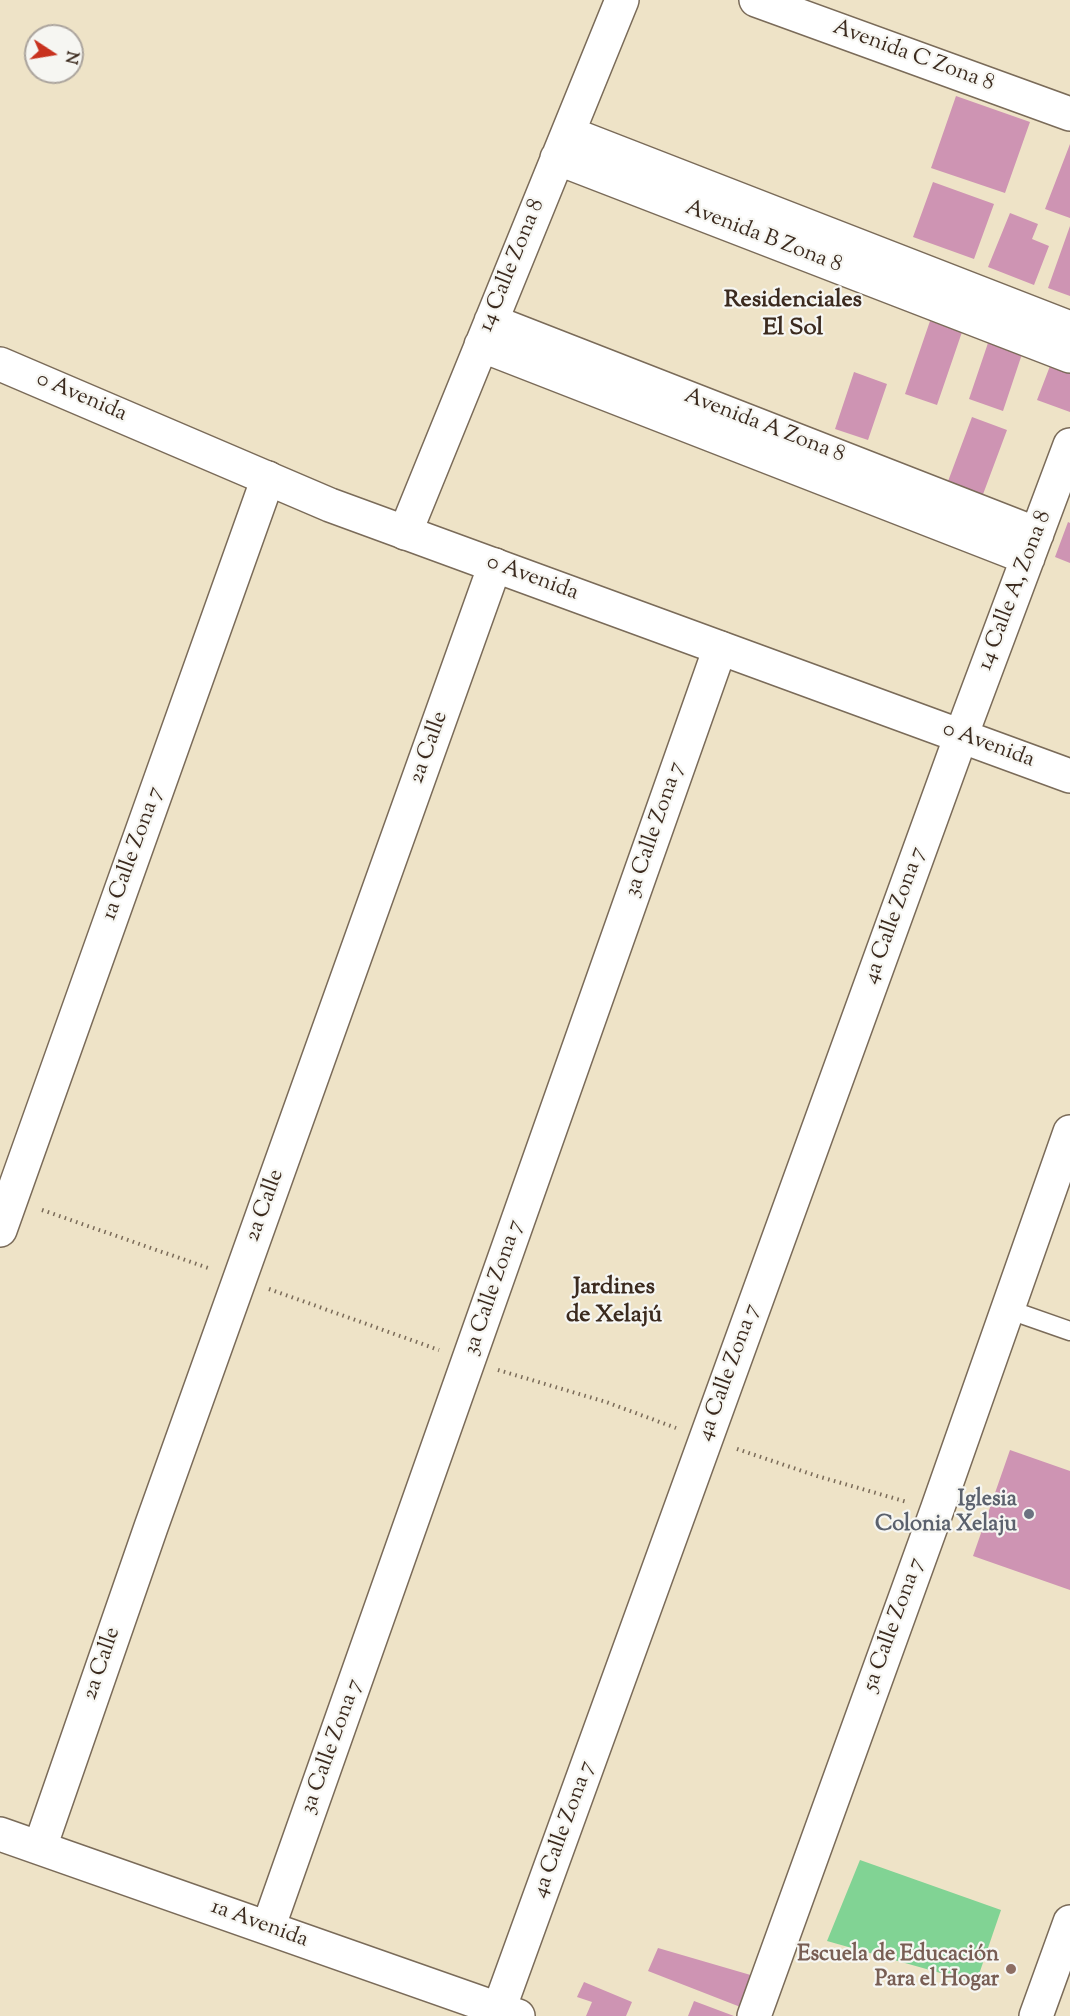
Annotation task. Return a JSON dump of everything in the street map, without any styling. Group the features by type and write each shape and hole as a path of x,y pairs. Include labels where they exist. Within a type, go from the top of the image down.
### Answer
{"street":[{"name":"14 Calle Zona 8","path":"405,533 622,0"},
{"name":"Avenida C Zona 8","path":"756,0 1070,114"},
{"name":"Avenida B Zona 8","path":"562,145 1070,328"},
{"name":"Avenida B Zona 8","path":"562,145 1070,356"},
{"name":"Avenida A Zona 8","path":"486,333 1032,546"},
{"name":"0 Avenida","path":"0,364 330,505 1070,776"},
{"name":"14 Calle A, Zona 8","path":"961,736 1070,445"},
{"name":"1a Calle Zona 7","path":"0,1230 5,1198 268,478"},
{"name":"2a Calle","path":"40,1847 158,1506 495,565"},
{"name":"3a Calle Zona 7","path":"268,1928 720,648"},
{"name":"4a Calle Zona 7","path":"508,2013 961,736"},
{"name":"5a Calle Zona 7","path":"754,2016 937,1510 1070,1132"},
{"name":"1a Avenida","path":"0,1834 508,2013"},
{"path":"1036,2016 1070,1922"}],"lane":[{"path":"1007,1309 1070,1330"}],"green space":[{"path":"860,1860 1001,1910 976,1983 827,1941"}],"building":[{"path":"956,96 1030,122 1005,193 931,168"},
{"path":"1070,144 1070,218 1045,209"},
{"path":"933,182 994,204 974,259 913,237"},
{"path":"1010,213 1038,224 1032,239 1049,246 1034,285 988,267"},
{"path":"1070,226 1070,296 1048,288"},
{"path":"930,321 962,332 937,405 905,394"},
{"path":"988,343 1022,354 1003,411 969,399"},
{"path":"1050,366 1070,373 1070,412 1037,400"},
{"path":"854,372 887,384 868,440 835,429"},
{"path":"972,417 1007,430 982,497 947,484"},
{"path":"1068,522 1070,523 1070,563 1055,557"},
{"name":"Iglesia Colonia Xelaju","path":"1010,1450 1070,1471 1070,1590 973,1556"},
{"path":"658,1948 754,1976 743,2008 648,1971"},
{"path":"584,1982 632,2002 626,2016 586,2016 592,2002 577,1997"},
{"path":"694,2001 734,2016 688,2016"}],"place":[{"name":"Iglesia Colonia Xelaju","path":"1029,1514"},
{"name":"Escuela de Educación Para el Hogar","path":"1011,1969"}],"district":[{"name":"Residenciales El Sol","path":"793,316"},
{"name":"Jardines de Xelajú","path":"614,1303"}]}
